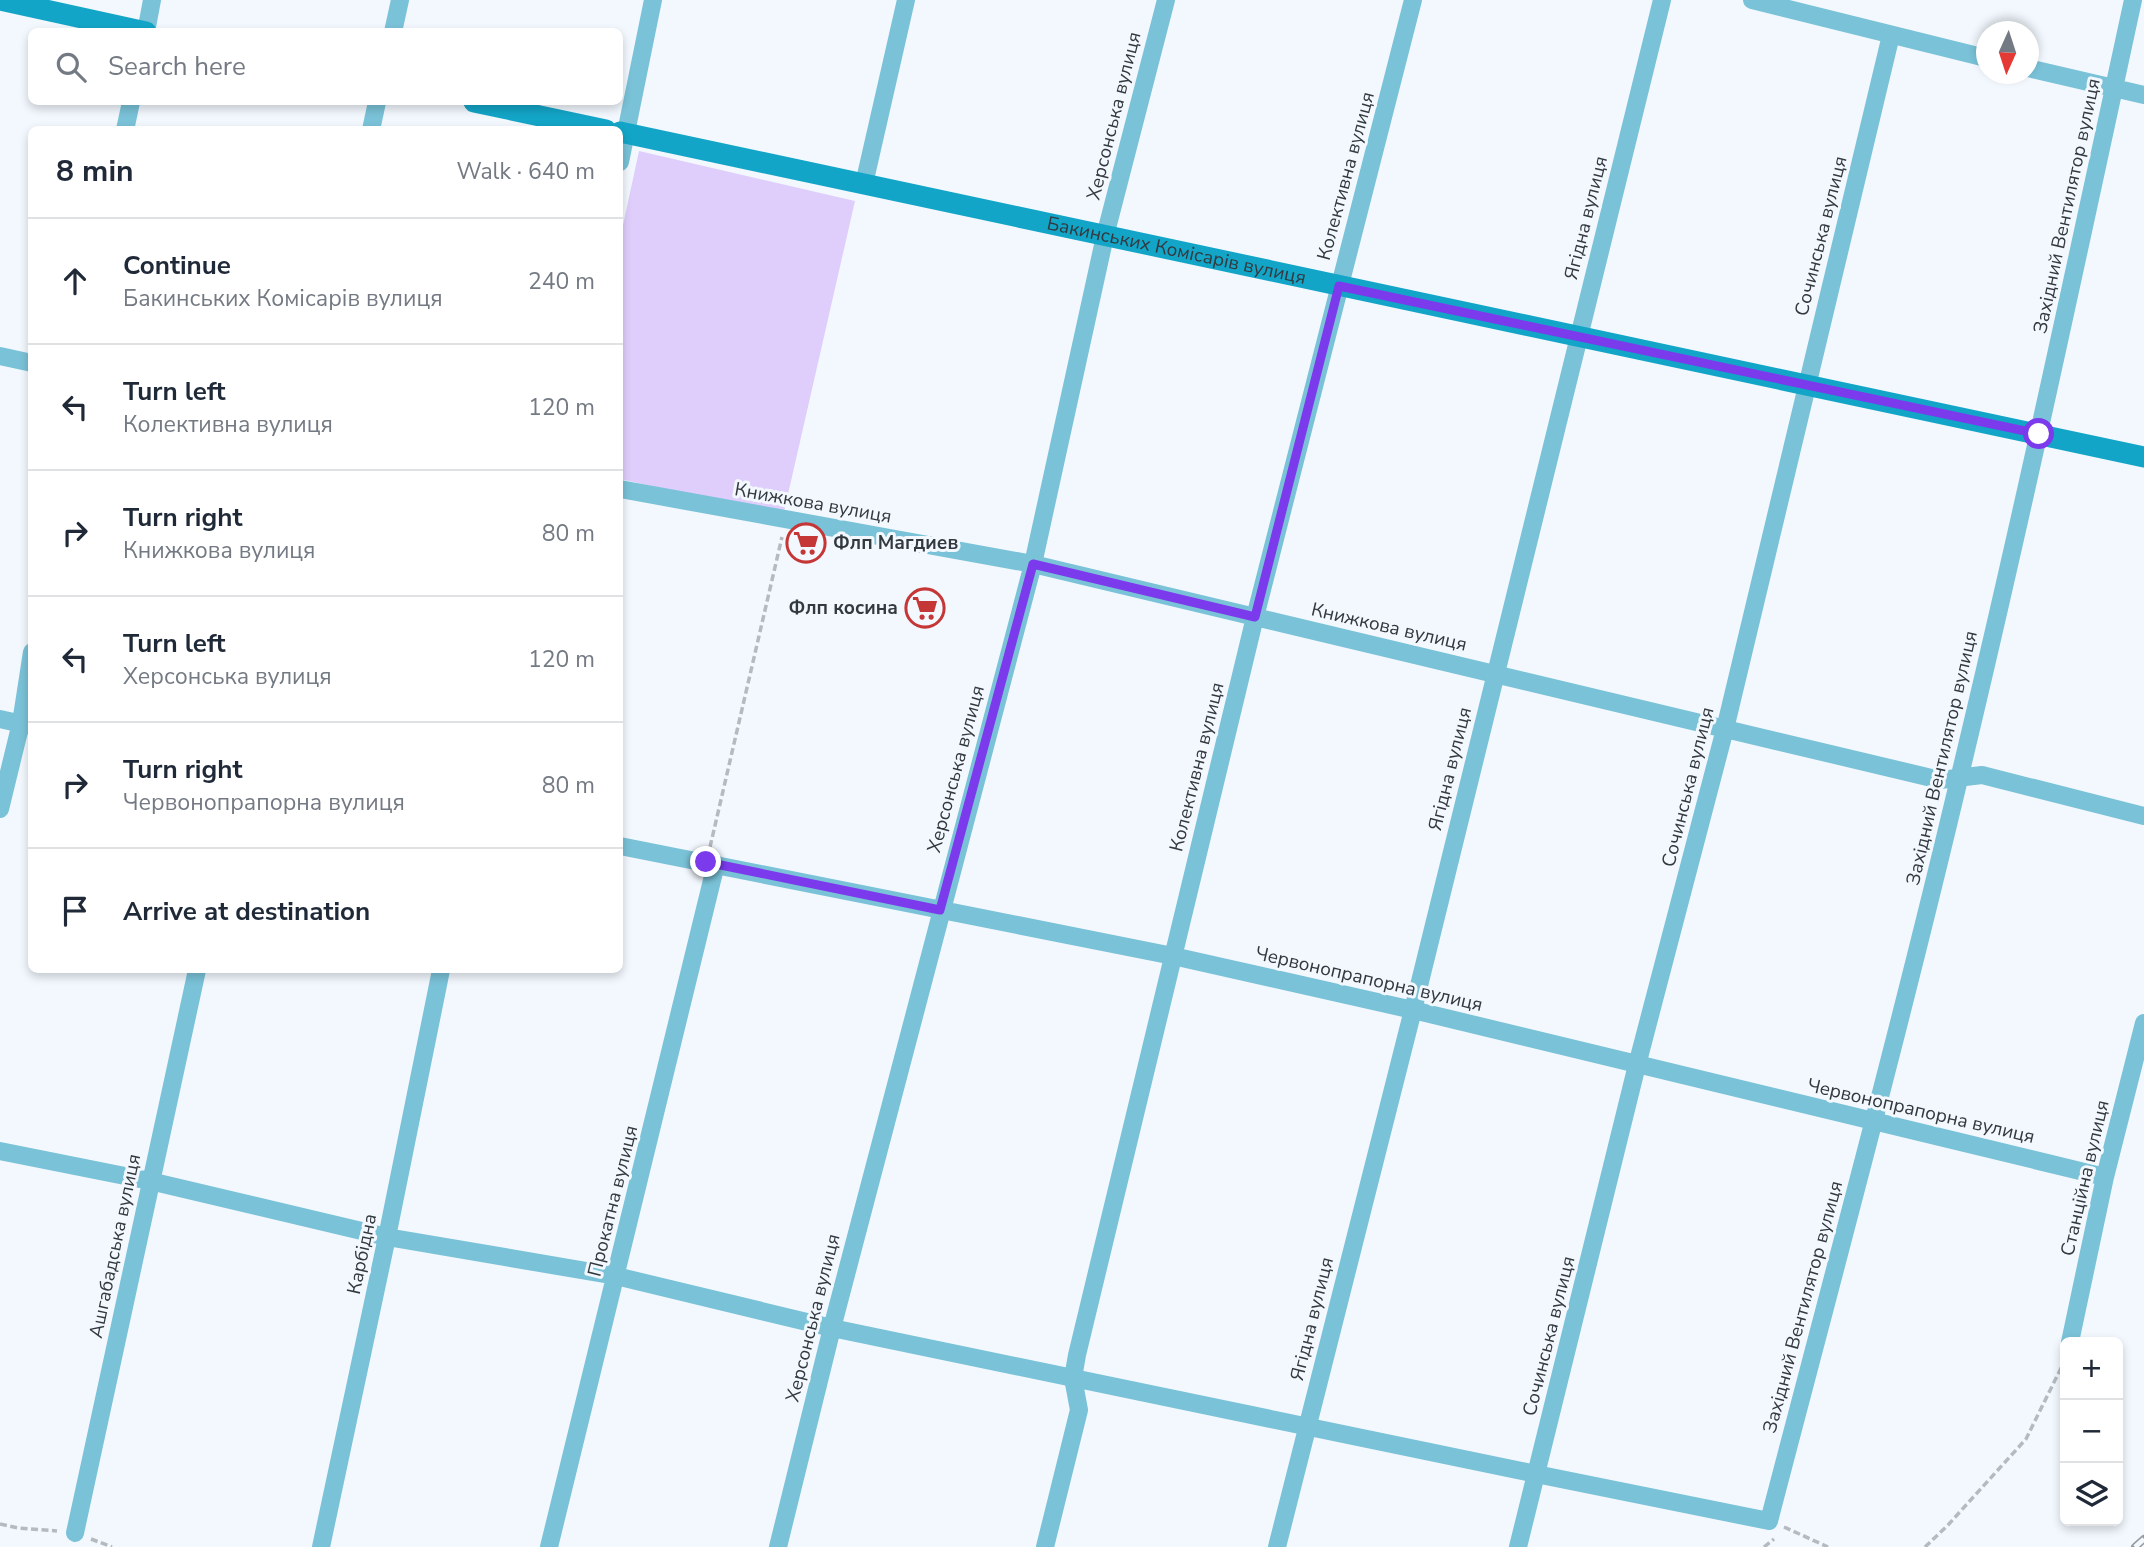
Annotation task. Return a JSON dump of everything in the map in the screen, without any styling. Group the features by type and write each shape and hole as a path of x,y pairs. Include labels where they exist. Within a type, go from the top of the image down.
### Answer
{"street":[{"path":"0,0 128,28"},
{"path":"147,28 152,0"},
{"path":"394,28 400,0"},
{"path":"619,126 653,0"},
{"path":"864,184 906,0"},
{"name":"Херсонська вулиця","path":"778,1547 940,910 1033,564 1105,236 1166,0"},
{"name":"Колективна вулиця","path":"1045,1547 1079,1410 1073,1378 1173,956 1255,617 1413,0"},
{"name":"Ягідна вулиця","path":"1277,1547 1413,1010 1662,0"},
{"path":"1752,0 1976,56"},
{"name":"Західний Вентилятор вулиця","path":"1769,1521 1874,1121 1960,777 2039,434 2133,0"},
{"name":"Сочинська вулиця","path":"1518,1547 1637,1065 1725,729 1891,35"},
{"path":"2039,71 2144,95"},
{"path":"126,126 130,105"},
{"path":"372,126 376,105"},
{"name":"Бакинських Комісарів вулиця","path":"488,105 588,126"},
{"name":"Бакинських Комісарів вулиця","path":"623,133 2144,457"},
{"path":"0,356 28,362"},
{"name":"Книжкова вулиця","path":"623,490 1033,564 1940,780 1982,775 2144,816"},
{"path":"0,808 26,724 28,700"},
{"path":"0,719 26,724"},
{"name":"Червонопрапорна вулиця","path":"623,847 1173,956 1413,1010 2105,1177"},
{"name":"Прокатна вулиця","path":"549,1547 616,1276 711,863"},
{"name":"Ашгабадська вулиця","path":"75,1533 196,973"},
{"name":"Карбідна","path":"321,1547 440,973"},
{"name":"Станційна вулиця","path":"2071,1337 2105,1177 2144,1023"},
{"path":"0,1151 150,1181 387,1237 616,1276 832,1328 1769,1521"}],"path":[{"path":"711,863 786,519"},
{"path":"1925,1547 2026,1439 2060,1370"},
{"path":"1769,1521 1828,1547"}],"shaded area":[{"path":"639,151 855,201 783,516 623,480 623,225"}],"railway":[{"path":"2135,1547 2144,1539"}],"place":[{"name":"Флп Магдиев","path":"806,543"},
{"name":"Флп косина","path":"925,608"}],"route":[{"path":"706,862 940,910 1033,564 1255,617 1339,286 2039,434"}]}
